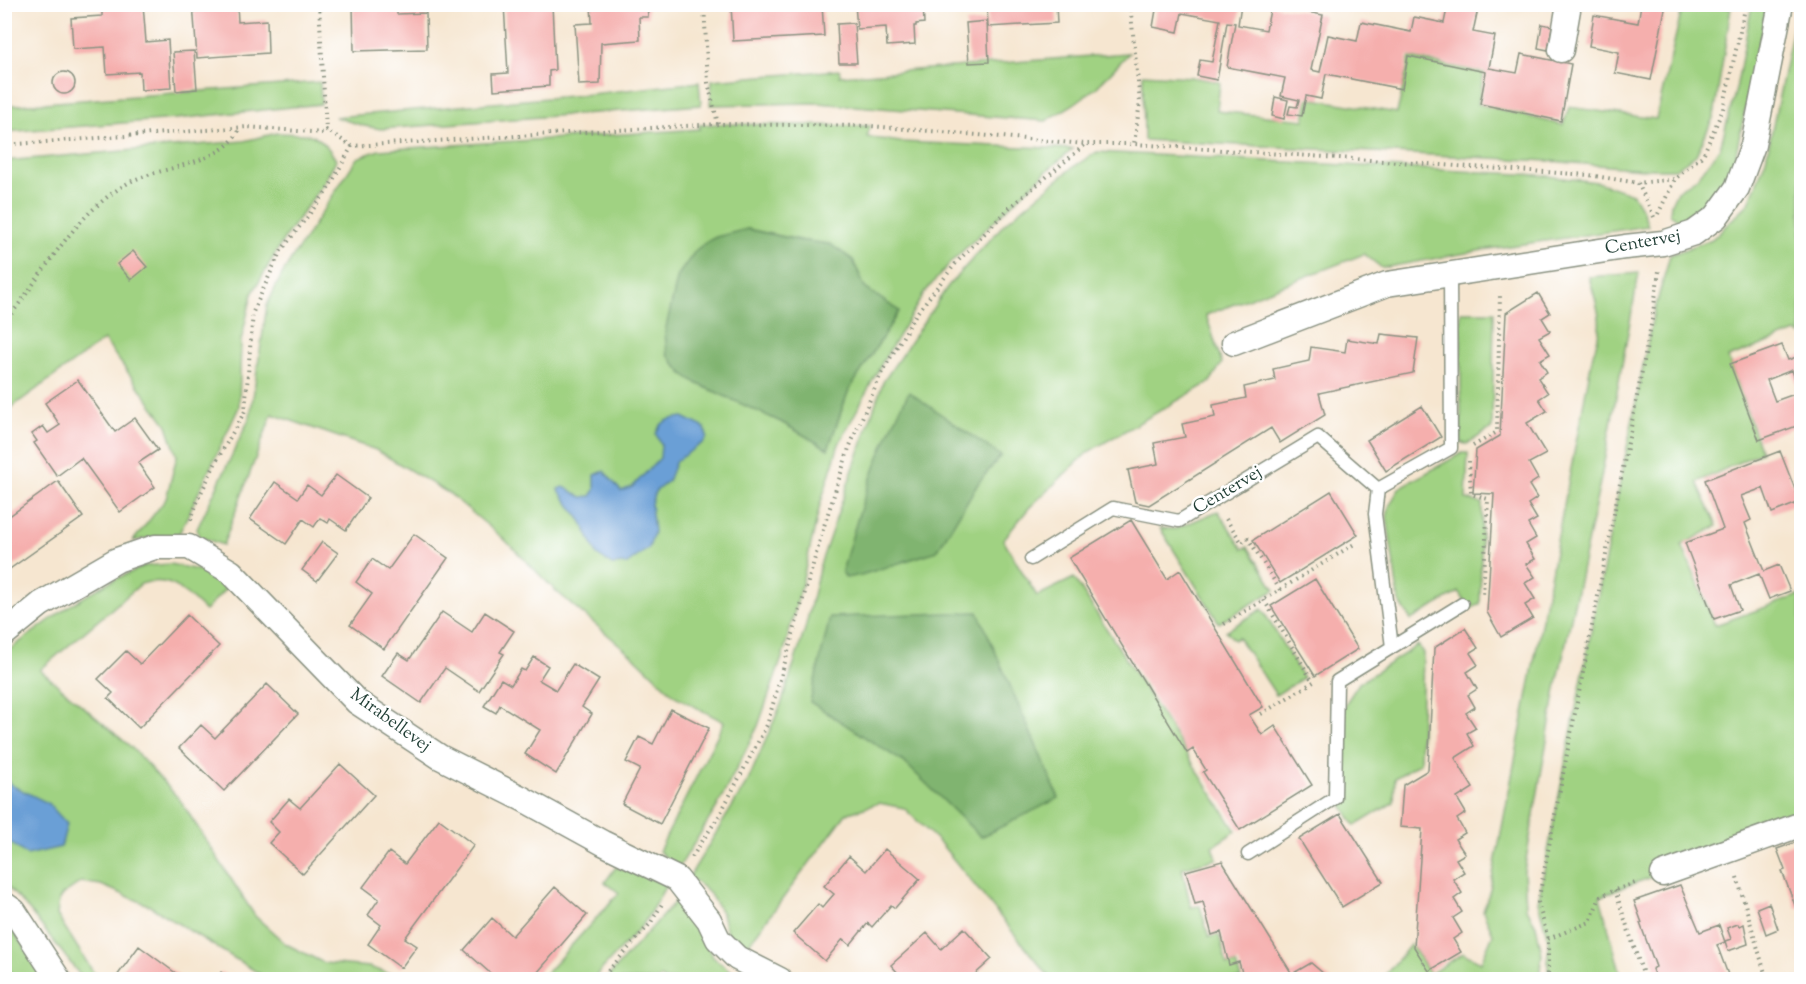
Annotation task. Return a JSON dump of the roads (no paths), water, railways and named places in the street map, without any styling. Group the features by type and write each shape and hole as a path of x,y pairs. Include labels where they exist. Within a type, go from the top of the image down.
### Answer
{"street":[{"path":"1562,50 1569,4"},
{"name":"Centervej","path":"1234,343 1387,284 1663,243 1694,233 1716,217 1737,188 1753,145 1781,4"},
{"name":"Mirabellevej","path":"4,634 41,604 117,560 155,547 189,547 231,572 357,702 440,758 677,879 709,920 718,939 736,958 780,980"},
{"path":"1663,874 1802,824"},
{"path":"4,903 14,911 59,980"}],"lane":[{"path":"1392,647 1375,514 1378,489 1451,448 1449,274"},
{"name":"Centervej","path":"1031,559 1113,508 1179,521 1318,437 1378,489"},
{"path":"1248,854 1335,798 1337,681 1462,604"}],"water":[{"path":"683,417 705,428 707,437 704,442 676,461 668,481 655,492 651,504 654,532 649,548 627,564 612,565 597,555 582,522 558,489 564,487 582,497 591,496 595,490 595,475 604,471 621,491 632,487 660,458 661,445 656,434 660,426 670,420"},
{"path":"5,779 11,785 48,803 67,824 61,847 27,855 5,839"}]}
